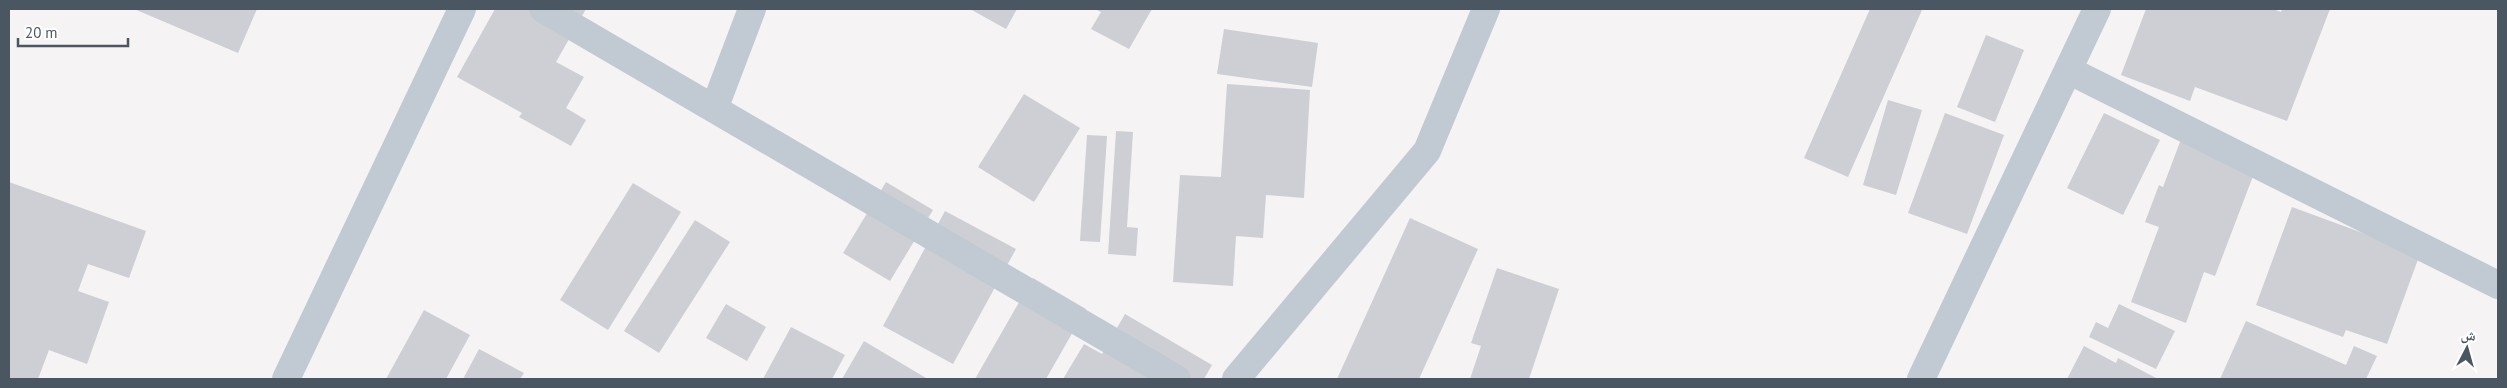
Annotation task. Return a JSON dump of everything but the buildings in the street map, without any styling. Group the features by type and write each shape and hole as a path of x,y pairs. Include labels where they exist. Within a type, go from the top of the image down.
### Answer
{"street":[{"path":"286,379 462,9"},
{"path":"543,9 1177,379"},
{"path":"714,109 752,9"},
{"path":"1236,379 1427,151 1486,9"},
{"path":"1921,379 2097,9"},
{"path":"2068,70 2498,285"}]}
